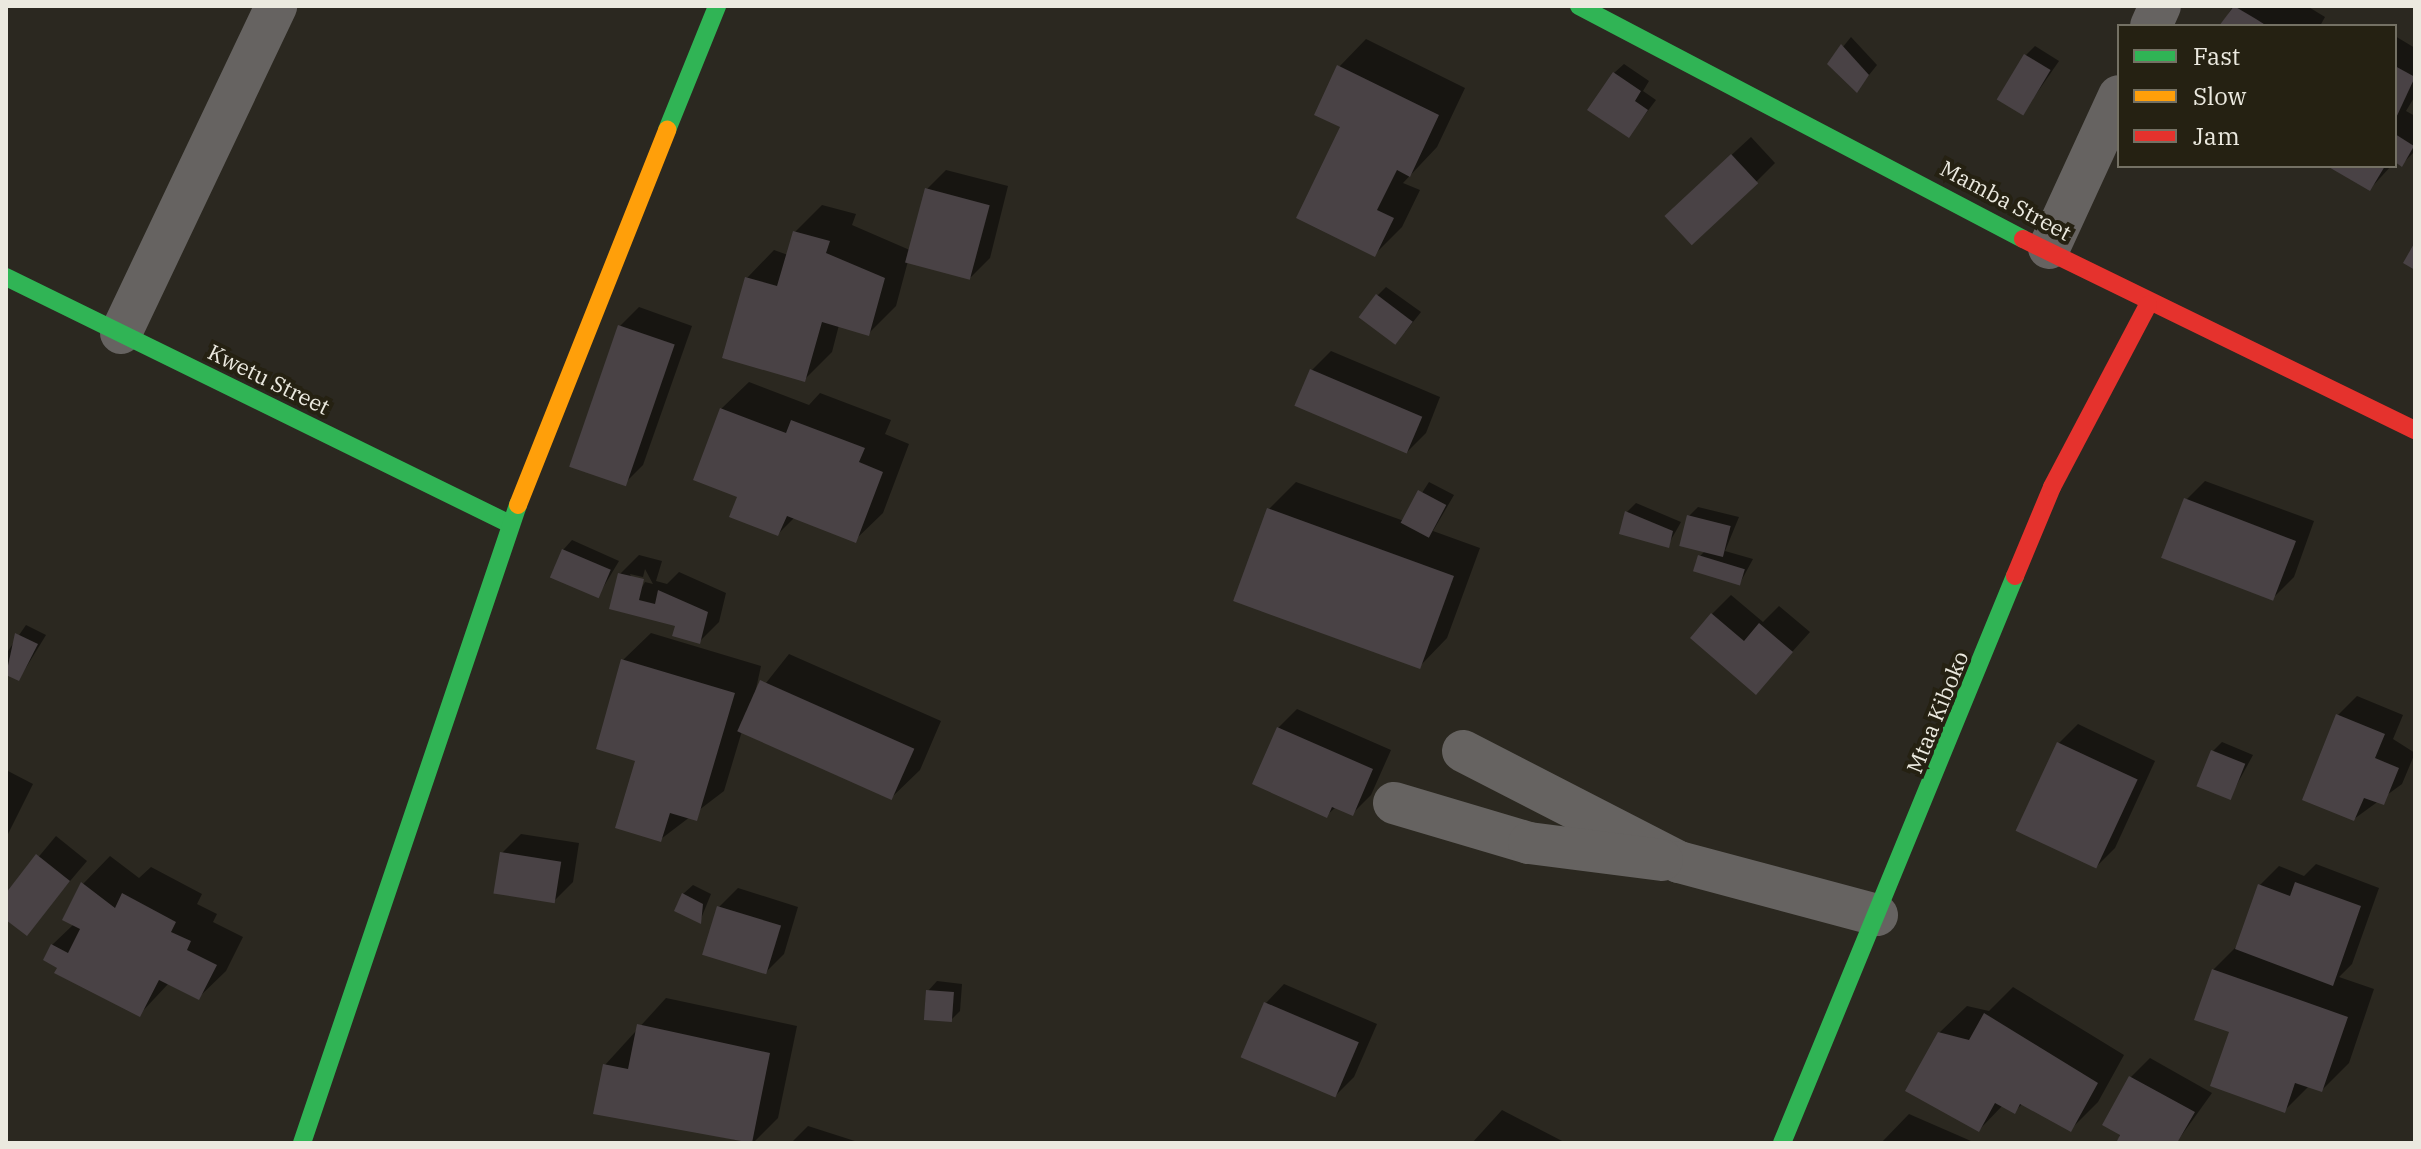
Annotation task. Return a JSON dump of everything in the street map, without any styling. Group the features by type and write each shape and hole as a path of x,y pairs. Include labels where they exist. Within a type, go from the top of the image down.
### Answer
{"street":[{"path":"121,333 276,6"},
{"path":"302,1143 510,524 717,6"},
{"name":"Mamba Street","path":"1579,6 2049,248 2148,305 2415,430"},
{"path":"2049,248 2117,100"},
{"name":"Kwetu Street","path":"6,277 510,524"},
{"name":"Mtaa Kiboko","path":"1782,1143 2052,487 2148,305"},
{"path":"1463,751 1679,862"},
{"path":"1394,803 1529,843 1679,862 1877,915"}],"building":[{"path":"2234,6 2264,24 2220,24"},
{"path":"1841,44 1869,75 1857,93 1827,64"},
{"path":"2024,54 2051,70 2023,115 1997,99"},
{"path":"1337,65 1439,115 1410,177 1397,170 1377,210 1394,218 1375,257 1296,218 1340,127 1314,115"},
{"path":"2397,67 2415,77 2397,116"},
{"path":"1613,72 1641,91 1635,101 1648,110 1629,138 1587,110"},
{"path":"2397,135 2414,146 2402,167 2397,163"},
{"path":"1731,154 1758,183 1692,245 1664,216"},
{"path":"2330,168 2384,168 2370,191"},
{"path":"925,188 990,205 970,280 905,262"},
{"path":"793,231 830,241 826,253 885,278 869,336 822,322 805,382 722,358 745,277 777,286"},
{"path":"2415,242 2415,270 2403,263"},
{"path":"1376,294 1413,322 1395,345 1359,317"},
{"path":"618,325 675,345 626,486 569,467"},
{"path":"1310,369 1422,417 1407,453 1294,406"},
{"path":"720,408 786,433 791,420 865,448 859,462 883,472 856,543 787,516 778,536 729,517 737,497 693,480"},
{"path":"1418,490 1446,505 1429,538 1401,523"},
{"path":"2184,498 2296,541 2273,601 2161,558"},
{"path":"1267,508 1454,576 1420,669 1233,601"},
{"path":"1625,511 1673,531 1669,548 1619,534"},
{"path":"1687,515 1731,526 1723,557 1679,546"},
{"path":"562,549 611,570 599,598 550,578"},
{"path":"1698,555 1745,569 1740,586 1693,571"},
{"path":"618,573 644,579 639,600 655,604 658,590 708,612 700,644 672,636 675,626 609,609"},
{"path":"1711,613 1744,641 1759,623 1793,652 1756,695 1690,638"},
{"path":"15,633 38,644 19,681 6,675"},
{"path":"621,659 735,693 697,821 670,813 661,842 615,828 635,761 596,749"},
{"path":"760,680 914,749 892,800 737,731"},
{"path":"2336,714 2385,734 2375,758 2399,768 2384,805 2364,798 2354,821 2302,800"},
{"path":"1277,727 1373,769 1353,816 1332,807 1327,818 1252,784"},
{"path":"2057,742 2138,780 2096,868 2016,831"},
{"path":"2211,750 2245,764 2231,800 2196,786"},
{"path":"500,852 561,862 555,903 493,893"},
{"path":"36,854 70,881 27,936 6,920 6,893"},
{"path":"81,882 115,908 122,893 176,922 171,932 191,941 187,950 217,965 199,1000 159,980 140,1017 54,973 57,968 43,960 51,944 68,953 80,929 62,920"},
{"path":"2295,882 2361,906 2333,986 2235,949 2258,884 2290,896"},
{"path":"682,893 703,904 701,924 674,911"},
{"path":"717,906 781,926 766,974 702,955"},
{"path":"2212,969 2348,1017 2322,1092 2295,1083 2285,1113 2210,1086 2229,1032 2194,1020"},
{"path":"926,990 954,992 952,1022 924,1020"},
{"path":"1264,1002 1359,1042 1335,1097 1241,1057"},
{"path":"1984,1013 2098,1083 2071,1132 2020,1104 2015,1114 1995,1103 1979,1132 1905,1091 1938,1032 1969,1040"},
{"path":"637,1024 770,1053 752,1143 593,1114 603,1064 628,1069"},
{"path":"2129,1076 2195,1112 2177,1143 2116,1143 2120,1135 2102,1125"}],"traffic: fast":[{"path":"667,130 717,6"},
{"path":"1579,6 2023,239"},
{"path":"6,277 510,524"},
{"path":"302,1143 518,505"},
{"path":"1782,1143 2015,576"}],"traffic: slow":[{"path":"518,505 667,130"}],"traffic: jam":[{"path":"2023,239 2415,430"},
{"path":"2015,576 2052,487 2148,305"}]}
